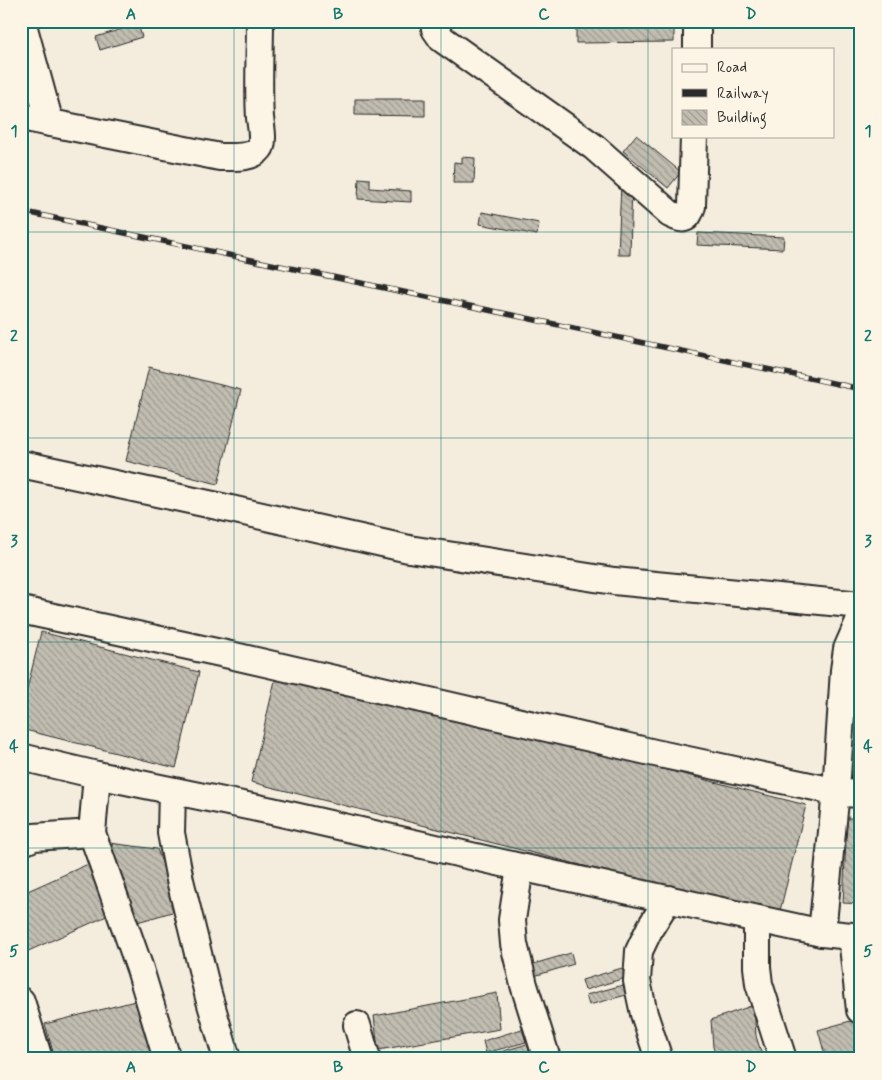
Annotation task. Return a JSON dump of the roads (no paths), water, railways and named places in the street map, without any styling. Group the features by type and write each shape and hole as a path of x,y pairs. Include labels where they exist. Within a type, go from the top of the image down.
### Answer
{"street":[{"path":"22,21 50,123"},
{"path":"21,117 220,157 252,154 259,150 262,145 260,21"},
{"path":"434,21 435,29 442,39 594,147 670,214 681,219 690,215 692,206 694,138"},
{"path":"697,21 697,48"},
{"path":"21,464 409,549 614,581 861,605"},
{"path":"21,610 240,657 645,750 848,792"},
{"path":"822,933 848,792 845,663 847,649 861,618"},
{"path":"21,757 756,919 822,933 856,937 860,1010"},
{"path":"97,775 92,833 140,969 167,1059"},
{"path":"172,791 171,833 180,880 226,1059"},
{"path":"21,843 34,837 92,833"},
{"path":"520,868 512,920 514,944 524,985 547,1059"},
{"path":"659,1059 644,1014 637,981 639,951 650,928 668,899"},
{"path":"756,919 759,984 783,1059"},
{"path":"21,1001 39,1059"},
{"path":"357,1025 367,1059"}],"railway":[{"path":"21,211 861,389"}]}
